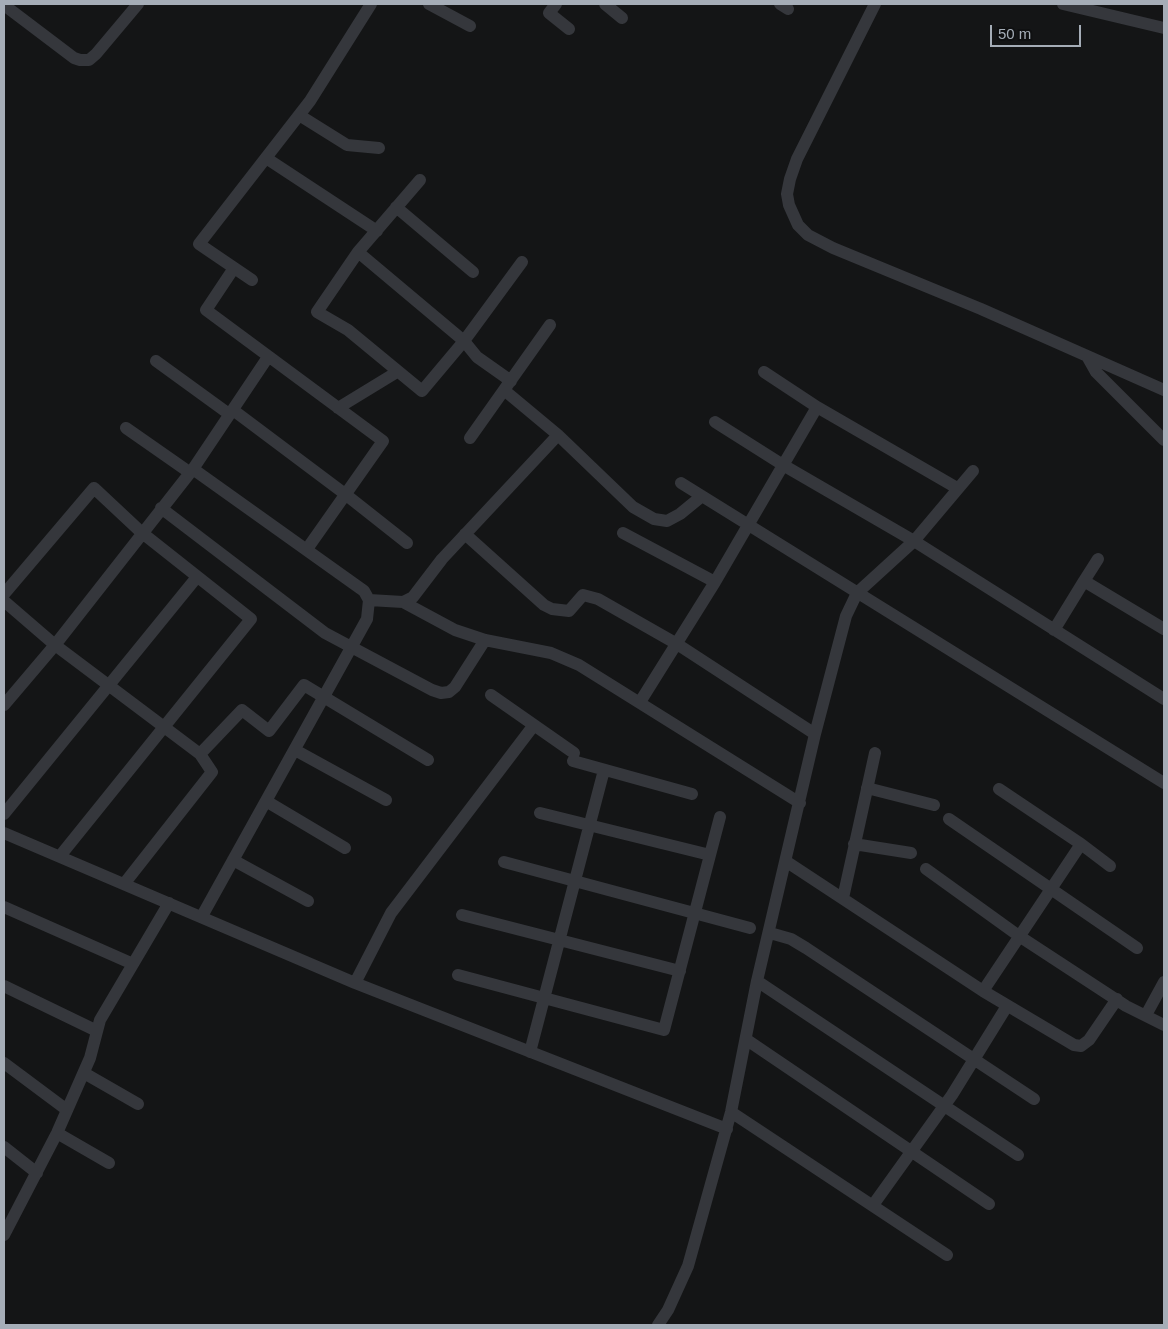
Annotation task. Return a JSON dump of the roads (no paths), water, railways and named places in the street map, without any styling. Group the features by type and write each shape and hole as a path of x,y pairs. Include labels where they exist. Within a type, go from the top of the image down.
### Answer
{"street":[{"path":"4,5 74,58 89,60 138,4"},
{"path":"252,280 199,244 299,114 371,4"},
{"path":"429,4 470,26"},
{"path":"556,4 549,13 569,29"},
{"path":"604,4 622,18"},
{"path":"875,4 797,159 787,194 789,205 798,225 808,235 833,248 981,309 1164,390"},
{"path":"1063,4 1164,28"},
{"path":"299,114 347,145 379,148"},
{"path":"266,158 377,231"},
{"path":"420,180 358,252 317,312 348,330 422,391 464,342 522,262"},
{"path":"396,206 473,272"},
{"path":"358,252 464,342 477,357 633,508 654,519 667,521 680,514 702,496"},
{"path":"234,268 206,310 383,441 307,549"},
{"path":"470,438 550,325"},
{"path":"1087,356 1096,372 1164,440"},
{"path":"4,705 55,645 191,470 268,357"},
{"path":"156,361 346,494 406,543"},
{"path":"338,408 397,372"},
{"path":"764,372 817,407 956,488"},
{"path":"640,702 715,582 817,407"},
{"path":"715,422 914,541 1164,699"},
{"path":"126,428 307,549 364,591 369,600 367,619 202,916"},
{"path":"403,602 413,597 465,534 558,435"},
{"path":"658,1325 668,1310 688,1266 732,1112 757,981 787,862 815,734 846,616 857,593 914,541 941,512 956,488 973,471"},
{"path":"681,483 1164,783"},
{"path":"4,594 94,488 141,532 251,619 60,856"},
{"path":"161,508 325,633 432,690 441,693 449,692 455,687 485,640"},
{"path":"623,533 715,582"},
{"path":"465,534 552,610 569,611 583,595 588,595 677,644 815,734"},
{"path":"1054,630 1098,558"},
{"path":"4,814 197,577"},
{"path":"1084,581 1164,629"},
{"path":"369,600 403,602 455,630 485,640 551,653 579,665 800,803"},
{"path":"4,601 55,645 200,754 212,772 124,884"},
{"path":"200,754 242,710 269,731 304,685 428,760"},
{"path":"491,695 534,725 573,757 604,770 692,794"},
{"path":"355,983 391,913 534,725"},
{"path":"295,750 386,800"},
{"path":"842,898 875,753"},
{"path":"530,1052 604,770"},
{"path":"867,788 934,805"},
{"path":"999,788 1110,866"},
{"path":"266,801 345,848"},
{"path":"540,813 710,855"},
{"path":"458,975 544,1000 664,1030 720,816"},
{"path":"949,819 1137,948"},
{"path":"4,833 355,983 727,1129"},
{"path":"854,844 911,853"},
{"path":"983,991 1081,844"},
{"path":"233,860 308,901"},
{"path":"504,862 750,928"},
{"path":"787,862 983,991 1060,1038 1081,1046 1089,1040 1117,999"},
{"path":"926,869 1020,936 1117,999 1164,1025"},
{"path":"4,1235 57,1133 84,1073 100,1020 169,903"},
{"path":"4,906 133,964"},
{"path":"462,915 680,971"},
{"path":"770,933 791,939 806,948 1034,1099"},
{"path":"757,981 1018,1154"},
{"path":"1146,1015 1164,982"},
{"path":"4,986 97,1031"},
{"path":"873,1205 914,1151 1007,1006"},
{"path":"747,1040 914,1151 989,1204"},
{"path":"4,1062 67,1110"},
{"path":"84,1073 138,1104"},
{"path":"732,1112 947,1255"},
{"path":"57,1133 109,1163"},
{"path":"4,1147 37,1173"}]}
